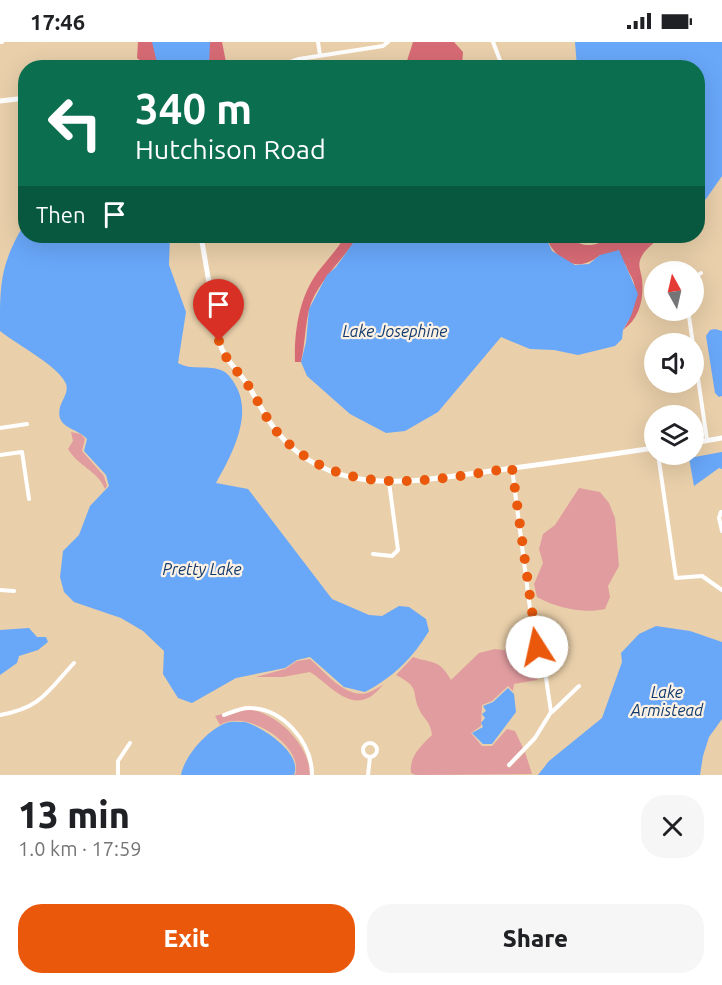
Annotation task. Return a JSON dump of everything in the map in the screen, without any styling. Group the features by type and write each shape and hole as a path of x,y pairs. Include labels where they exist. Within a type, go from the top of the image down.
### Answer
{"street":[{"path":"318,42 320,55"},
{"path":"302,60 320,55 383,46 388,42"},
{"path":"493,42 499,60"},
{"path":"0,101 18,99"},
{"path":"202,243 221,350 246,381 278,433 302,454 333,472 359,480 405,483 644,449"},
{"path":"700,393 707,441"},
{"path":"0,428 27,424"},
{"path":"704,441 722,438"},
{"path":"0,455 22,452 29,499"},
{"path":"660,465 676,578 702,576 722,590"},
{"path":"512,468 533,632 546,678 551,712"},
{"path":"373,554 392,556 398,550 389,482"},
{"path":"721,512 719,518 722,531"},
{"path":"0,590 14,591"},
{"path":"0,715 23,711 35,705 74,663"},
{"path":"509,765 535,738 551,712 579,686"},
{"path":"224,715 248,707 270,710 281,716 308,754 312,775"},
{"path":"118,775 118,761 130,743"},
{"path":"368,775 370,757"}],"shaded area":[{"path":"138,42 222,42 226,60 140,60 137,58"},
{"path":"413,42 454,42 463,52 462,60 407,60"},
{"path":"340,243 353,243 323,281 312,300 301,362 295,362 295,339 302,304 317,273"},
{"path":"549,243 592,245 598,243 653,243 640,260 642,286 640,308 629,325 623,330 629,319 635,295 633,280 626,265 600,255 583,264 575,264 561,258"},
{"path":"71,432 81,434 85,439 82,451 104,476 107,486 105,489 98,478 68,449 73,441"},
{"path":"579,488 600,492 609,503 615,518 619,566 608,586 610,597 605,609 579,610 553,604 537,597 534,584 543,563 539,549 543,534 555,525"},
{"path":"495,649 517,652 531,671 539,676 537,680 514,684 513,691 508,686 492,701 482,705 481,726 471,733 482,746 492,746 507,729 515,731 523,748 507,765 509,768 525,752 532,774 416,775 411,773 414,756 432,735 419,709 414,690 409,683 396,675 413,657 439,665 451,680 479,653"},
{"path":"310,659 336,683 351,692 367,693 384,684 370,697 353,700 338,693 310,672 283,677 256,677 285,669 297,661"},
{"path":"248,709 270,717 290,732 304,753 309,764 310,775 295,775 296,764 291,753 272,733 245,722 232,721 220,725 215,716 222,714 223,717"}],"water":[{"path":"152,42 210,42 209,60 156,60"},
{"path":"575,42 722,42 722,176 706,199 705,60 576,60"},
{"name":"Pretty Lake","path":"18,235 18,243 170,243 169,265 186,312 178,363 188,367 223,371 234,383 241,400 242,412 238,437 216,483 248,489 332,599 369,615 382,616 399,606 409,607 426,619 429,631 416,650 393,674 365,692 344,687 310,657 297,660 285,668 236,678 192,703 178,698 163,674 164,651 143,631 121,618 74,602 64,592 60,577 63,551 79,535 90,506 109,486 106,475 84,451 87,439 63,424 61,420 60,407 67,390 62,377 0,331 3,275"},
{"name":"Lake Josephine","path":"353,243 548,243 552,251 575,265 589,264 600,255 619,250 638,294 631,316 623,330 622,339 615,346 578,355 554,350 530,349 501,337 438,412 405,431 386,433 350,414 307,376 301,362 306,342 309,309 327,275 336,267"},
{"path":"710,330 722,331 722,396 719,397 715,393 706,336"},
{"path":"722,452 722,469 719,468 694,486 690,465 704,465 704,455"},
{"name":"Lake Armistead","path":"656,626 690,631 722,642 722,719 709,737 700,775 538,775 549,761 602,718 622,662 621,653 639,634"},
{"path":"29,628 37,637 46,637 48,642 38,650 19,656 17,663 0,675 0,630"},
{"path":"508,688 514,694 516,712 492,744 483,744 472,733 483,727 481,723 485,718 482,714 486,711 483,706 493,702"},
{"path":"228,722 245,722 270,735 287,750 293,758 294,775 181,775 192,752 211,732"}],"route":[{"path":"219,341 225,358 242,375 278,433 302,454 333,472 359,480 405,483 512,468 533,632 537,647"}]}
